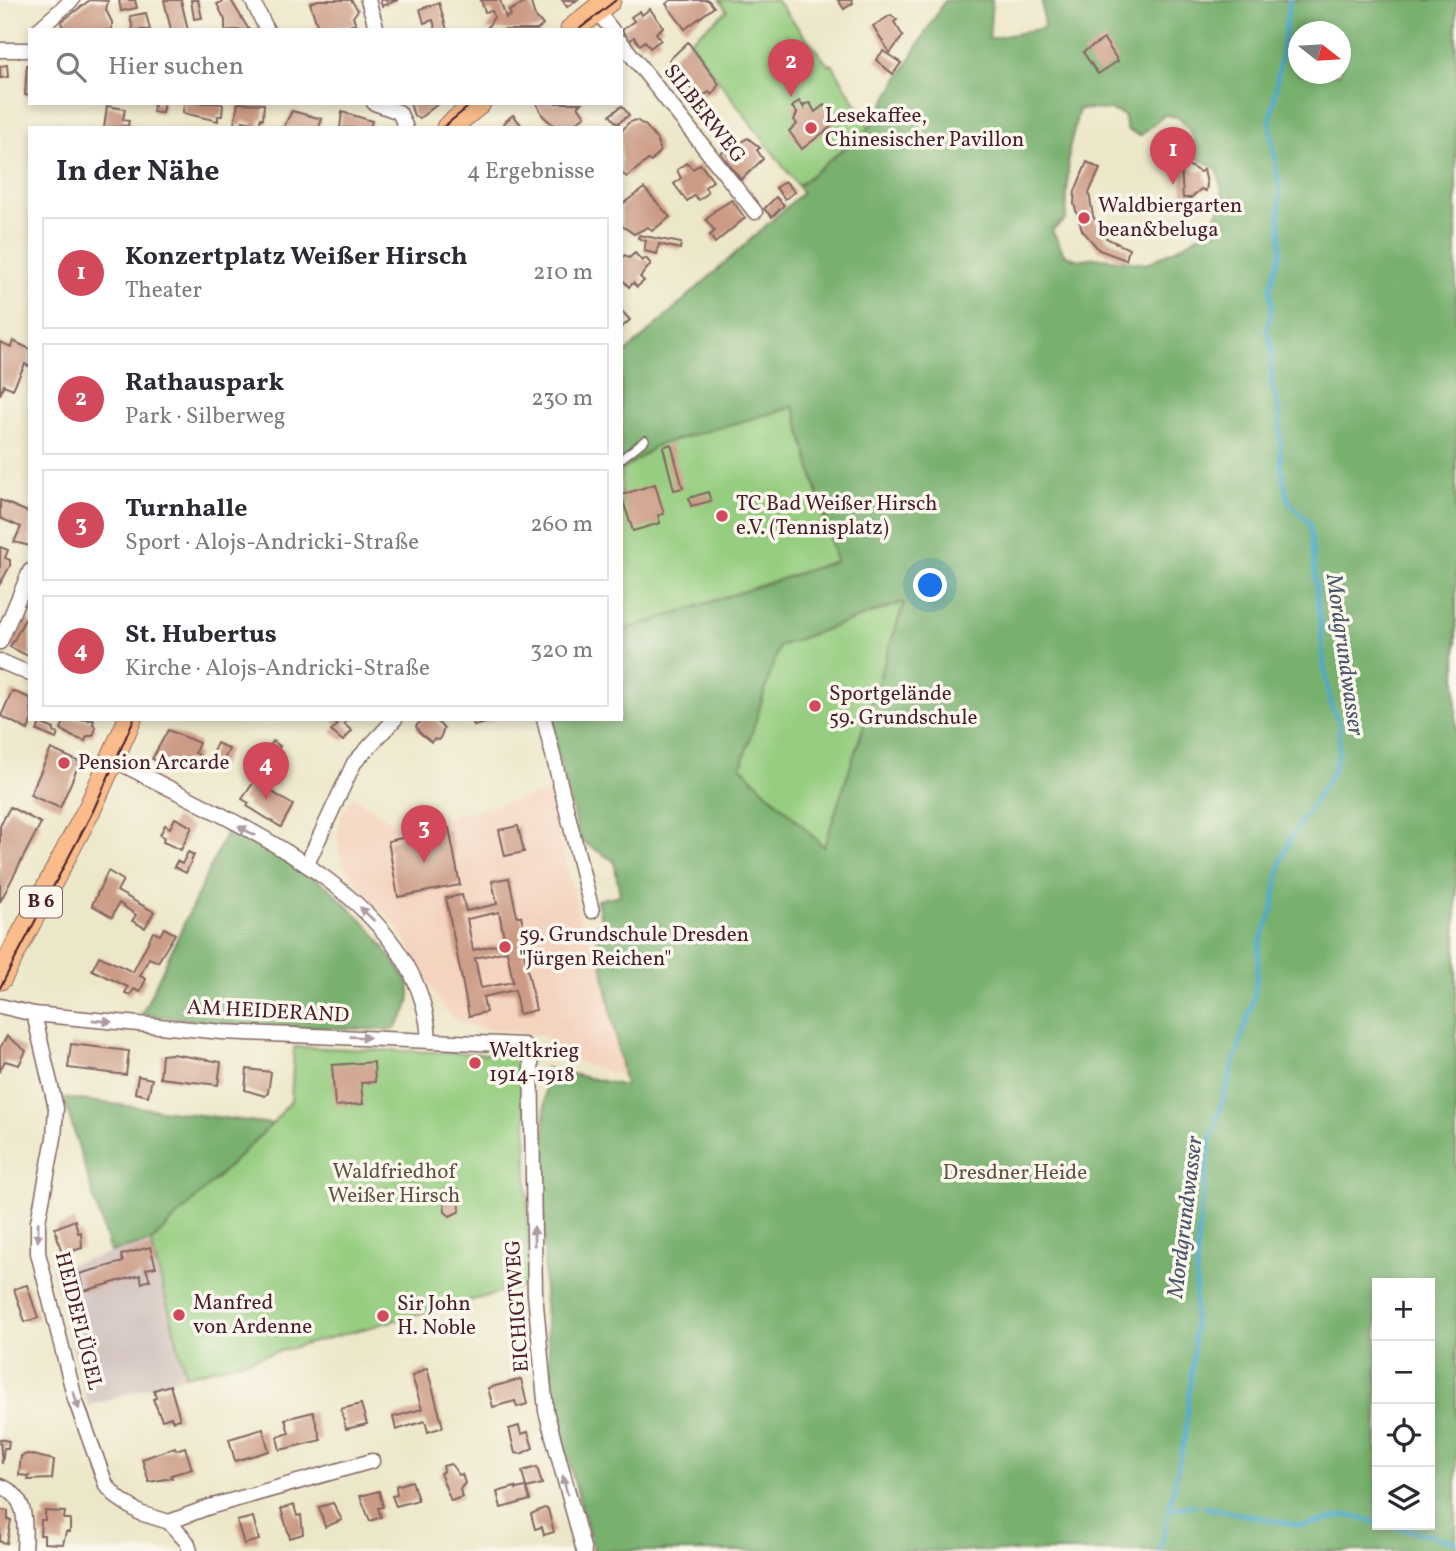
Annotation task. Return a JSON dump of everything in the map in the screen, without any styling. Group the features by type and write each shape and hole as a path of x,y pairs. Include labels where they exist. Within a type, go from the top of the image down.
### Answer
{"main road":[{"path":"574,28 603,5"},
{"path":"450,126 477,105"},
{"name":"B 6","path":"0,978 114,759 129,721"}],"street":[{"path":"40,28 72,0"},
{"path":"252,0 266,28"},
{"path":"368,0 376,28"},
{"path":"603,5 611,28"},
{"name":"SILBERWEG","path":"623,45 755,212"},
{"path":"398,107 405,126"},
{"path":"0,642 28,576"},
{"path":"0,662 28,673"},
{"path":"307,864 354,763 393,721"},
{"path":"544,721 592,912"},
{"path":"114,759 307,864 332,881 377,924 417,982 428,1010 429,1040"},
{"name":"AM HEIDERAND","path":"0,1006 34,1014 222,1032 524,1045 530,1054"},
{"name":"HEIDEFLÜGEL","path":"34,1014 56,1108 54,1138 38,1222 38,1253 75,1399 106,1485 118,1498 140,1513 169,1522"},
{"name":"EICHIGTWEG","path":"530,1054 535,1294 547,1411 584,1551"},
{"path":"190,1551 187,1542 169,1522 209,1507 372,1461"},
{"path":"0,1486 12,1491 20,1502 25,1520 24,1551"}],"lane":[{"path":"623,457 645,440"}],"shaded area":[{"name":"59. Grundschule Dresden \"Jürgen Reichen\"","path":"549,792 582,928 595,926 626,1077 551,1054 544,1035 472,1027 453,1018 439,1001 400,930 361,889 342,862 337,839 341,816 353,796 402,828"},
{"path":"151,1242 186,1376 88,1406 52,1269"}],"green space":[{"path":"720,0 776,0 829,66 832,64 870,127 798,186 689,41 727,11"},
{"name":"Dresdner Heide","path":"945,0 992,0 989,39 1044,28 1042,0 1456,0 1456,1551 594,1551 554,1409 544,1293 545,1068 625,1086 595,926 602,924 597,900 620,895 614,861 580,840 550,721 623,721 623,630 836,561 794,407 657,445 623,470 623,355 802,193 798,186 870,127","holes":["1079,109 1110,110 1124,115 1127,130 1140,136 1164,115 1178,117 1191,131 1198,158 1218,170 1223,198 1217,214 1206,229 1191,241 1147,264 1095,257 1078,260 1064,254 1052,230 1066,219 1069,149","904,603 824,847 741,767 779,646"]},
{"name":"TC Bad Weißer Hirsch e.V. (Tennisplatz)","path":"794,407 836,561 623,630 623,470 657,445"},
{"name":"Sportgelände 59. Grundschule","path":"904,602 824,847 741,767 779,646"},
{"path":"229,827 328,887 371,929 409,983 407,1009 393,1030 238,1025 142,1014"},
{"name":"Waldfriedhof Weißer Hirsch","path":"294,1047 516,1055 525,1067 529,1285 186,1376 151,1242 272,1124 291,1101"},
{"path":"64,1098 272,1124 151,1242 110,1252"}],"building":[{"path":"90,0 108,1 106,10 112,28 63,28 61,22"},
{"path":"119,0 135,0 137,8 121,11"},
{"path":"164,0 181,0 188,28 171,28"},
{"path":"191,0 198,0 202,18 194,19"},
{"path":"231,0 248,28 225,28 225,20 217,4"},
{"path":"318,0 351,0 358,10 353,17 356,24 340,28 318,28 310,3"},
{"path":"380,0 398,0 382,6"},
{"path":"481,0 500,0 506,18 511,15 509,11 530,0 535,16 543,25 539,28 487,28 494,17 492,11 485,12"},
{"path":"562,0 577,0 567,7"},
{"path":"671,0 708,0 714,7 685,29 666,4"},
{"path":"838,0 852,0 853,3 844,9"},
{"path":"439,3 446,28 435,28 433,20 424,23 420,9"},
{"path":"650,9 663,27 656,33 661,40 650,48 645,41 640,45 634,37 629,41 623,32 634,21 631,17 640,11 642,15"},
{"path":"146,13 150,28 133,28 130,16"},
{"path":"891,15 897,20 894,22 903,36 890,53 873,26"},
{"path":"1104,39 1118,61 1098,74 1083,52"},
{"path":"688,42 719,84 712,95 709,92 699,99 669,60"},
{"path":"883,51 901,63 893,74 876,60"},
{"path":"7,65 8,77 0,78 0,66"},
{"path":"27,65 28,65 28,96 25,95"},
{"name":"Lesekaffee, Chinesischer Pavillon","path":"799,101 804,108 804,104 810,103 815,112 824,105 837,122 802,149 789,131 797,124 794,120 797,113 792,107"},
{"path":"154,105 164,105 162,113 153,112"},
{"path":"184,105 223,105 222,116 218,116 218,121 183,113"},
{"path":"238,105 264,105 263,119 261,118 259,126 243,121 242,126 234,124"},
{"path":"411,105 436,105 420,118 414,116"},
{"path":"537,105 579,105 585,116 572,126 555,126 543,116"},
{"path":"107,106 125,109 123,120 129,121 128,126 104,126"},
{"path":"622,106 629,115 617,124 610,115"},
{"path":"292,111 322,119 320,126 284,126"},
{"path":"342,112 372,121 371,126 340,126"},
{"path":"513,115 522,126 502,126"},
{"path":"636,120 646,126 657,140 660,151 651,162 648,160 627,177 623,174 623,129 628,123"},
{"path":"748,138 760,148 757,150 763,159 741,180 721,153"},
{"path":"1087,162 1100,169 1089,193 1093,216 1106,238 1129,249 1126,260 1099,250 1082,230 1074,204 1075,191"},
{"path":"686,163 693,169 700,164 713,181 705,187 708,193 699,200 694,196 687,201 674,184 681,178 677,170"},
{"path":"1188,165 1200,172 1204,169 1206,191 1201,189 1191,198 1183,198 1181,166"},
{"path":"785,181 795,192 785,199 776,188"},
{"path":"644,188 670,217 652,231 648,227 634,234 623,226 623,204"},
{"path":"776,197 784,205 772,217 764,209"},
{"path":"732,200 745,218 715,243 710,235 715,231 706,220 714,211"},
{"path":"639,235 681,243 680,249 659,244 657,254 644,251 646,241 638,238"},
{"path":"635,253 642,261 646,258 651,264 640,277 644,281 637,287 633,283 629,287 623,280 623,256 629,258"},
{"path":"623,312 630,320 623,326"},
{"path":"13,341 28,348 28,366 25,364 13,389 4,385 0,395 0,342 11,347"},
{"path":"671,444 683,488 674,490 663,447"},
{"path":"655,484 664,514 658,515 660,523 633,531 623,494"},
{"path":"708,492 711,501 691,506 689,498"},
{"path":"0,500 28,512 28,546 14,542 21,527 0,518"},
{"path":"0,547 8,550 5,558 10,560 10,566 0,584"},
{"path":"25,619 28,620 28,656 10,647"},
{"path":"12,691 28,697 28,721 31,721 28,730 1,716"},
{"path":"64,721 94,721 96,728 93,736 87,736 85,741 61,729"},
{"path":"333,721 347,721 344,724 352,731 343,741 331,731 337,725"},
{"path":"421,721 437,721 444,729 439,740 434,739 431,742 416,726"},
{"path":"473,721 492,721 474,726"},
{"path":"40,723 54,729 53,732 58,734 56,739 37,731"},
{"path":"168,730 199,743 195,753 199,755 196,761 189,760 184,771 160,759 159,762 152,759"},
{"path":"273,741 280,746 268,764 261,759"},
{"path":"217,743 229,749 219,770 207,764"},
{"path":"51,749 80,762 60,808 30,795"},
{"path":"261,772 270,776 264,787 293,805 281,827 247,806 249,803 242,799"},
{"path":"10,807 41,823 0,902 0,826"},
{"path":"175,818 192,827 181,850 163,842 164,837 160,835 165,825 170,828"},
{"path":"518,826 524,852 505,856 499,830"},
{"path":"449,828 460,885 398,897 388,841"},
{"path":"188,852 194,855 186,873 174,867 177,861 182,864"},
{"path":"108,871 123,880 117,891 154,912 145,928 132,921 136,915 119,903 112,917 92,905"},
{"path":"509,878 517,916 521,916 523,924 524,932 520,933 536,1010 519,1014 515,990 483,997 486,1012 469,1016 446,898 462,895 466,911 497,904 492,881","holes":["499,912 505,943 473,950 467,919","507,951 513,982 481,988 475,958"]},
{"path":"164,928 175,934 158,962 149,958 140,976 146,979 140,992 134,989 130,995 125,993 128,987 92,970 99,956 133,972 153,932 160,935"},
{"path":"7,1036 26,1051 19,1065 5,1061 0,1070 0,1048"},
{"path":"71,1044 129,1051 126,1075 68,1068"},
{"path":"172,1054 221,1062 218,1085 160,1078 162,1055"},
{"path":"374,1062 375,1082 361,1083 363,1104 335,1106 332,1065"},
{"path":"247,1069 271,1072 268,1093 265,1096 245,1090"},
{"path":"138,1076 152,1079 148,1096 135,1093"},
{"path":"458,1189 460,1211 450,1216 445,1212 443,1190"},
{"path":"75,1220 78,1233 81,1232 82,1248 62,1254 55,1228"},
{"path":"150,1247 156,1267 146,1269 150,1280 142,1283 140,1275 84,1291 79,1274 123,1262 121,1255"},
{"path":"27,1285 38,1318 25,1322 14,1289"},
{"path":"427,1368 443,1427 428,1432 425,1421 396,1430 393,1417 422,1409 412,1376"},
{"path":"521,1379 527,1404 517,1407 515,1401 493,1407 488,1388"},
{"path":"170,1385 180,1419 173,1421 171,1417 162,1420 153,1399 156,1398 154,1390"},
{"path":"361,1404 367,1424 346,1429 341,1409"},
{"path":"313,1412 321,1440 280,1450 277,1437 289,1433 285,1419"},
{"path":"519,1426 521,1434 528,1432 533,1448 521,1454 515,1453 509,1429"},
{"path":"263,1429 269,1451 235,1461 229,1439"},
{"path":"0,1439 9,1441 8,1448 4,1448 2,1464"},
{"path":"175,1447 176,1450 185,1447 192,1469 171,1475 172,1478 149,1482 142,1459"},
{"path":"28,1454 54,1460 52,1479 28,1480 29,1476 19,1475 21,1456"},
{"path":"451,1464 459,1475 462,1474 465,1483 460,1489 462,1497 451,1501 440,1473 444,1471 443,1466"},
{"path":"537,1467 542,1484 526,1488 522,1471"},
{"path":"412,1481 418,1500 396,1506 392,1496 397,1495 396,1486"},
{"path":"526,1487 530,1500 501,1508 497,1492"},
{"path":"379,1491 383,1507 378,1508 381,1517 370,1521 360,1496"},
{"path":"333,1503 342,1520 325,1527 319,1507"},
{"path":"294,1505 297,1516 301,1515 303,1534 290,1538 281,1509"},
{"path":"548,1509 554,1532 544,1535 542,1527 535,1529 531,1514"},
{"path":"0,1510 8,1511 8,1520 11,1520 7,1543 0,1542"},
{"path":"45,1511 65,1512 64,1519 70,1519 70,1532 66,1532 63,1544 44,1543 44,1535 40,1535"},
{"path":"253,1517 259,1540 244,1544 237,1521"}],"waterway":[{"name":"Mordgrundwasser","path":"1160,1551 1185,1435 1193,1357 1198,1235 1211,1139 1255,993 1260,942 1272,912 1282,858 1293,834 1334,770 1339,750 1339,724 1331,705 1324,665 1310,524 1288,500 1281,465 1279,410 1271,384 1272,352 1267,330 1272,306 1270,289 1281,251 1279,186 1270,124 1290,0"},
{"path":"1169,1509 1195,1505"},
{"path":"1204,1507 1303,1526 1346,1515 1372,1521"},
{"path":"1408,1530 1456,1542"}],"tram line":[{"path":"581,28 616,0"},
{"path":"444,126 471,105"},
{"path":"0,988 93,811 133,721"}],"place":[{"name":"Rathauspark","path":"791,97"},
{"name":"Lesekaffee, Chinesischer Pavillon","path":"811,128"},
{"name":"Konzertplatz Weißer Hirsch","path":"1173,185"},
{"name":"Waldbiergarten bean&beluga","path":"1084,218"},
{"name":"TC Bad Weißer Hirsch e.V. (Tennisplatz)","path":"722,516"},
{"name":"Sportgelände 59. Grundschule","path":"815,706"},
{"name":"Pension Arcarde","path":"64,763"},
{"name":"St. Hubertus","path":"266,800"},
{"name":"Turnhalle","path":"424,863"},
{"name":"59. Grundschule Dresden \"Jürgen Reichen\"","path":"505,947"},
{"name":"Weltkrieg 1914-1918","path":"475,1063"},
{"name":"Manfred von Ardenne","path":"179,1315"},
{"name":"Sir John H. Noble","path":"383,1316"}]}
